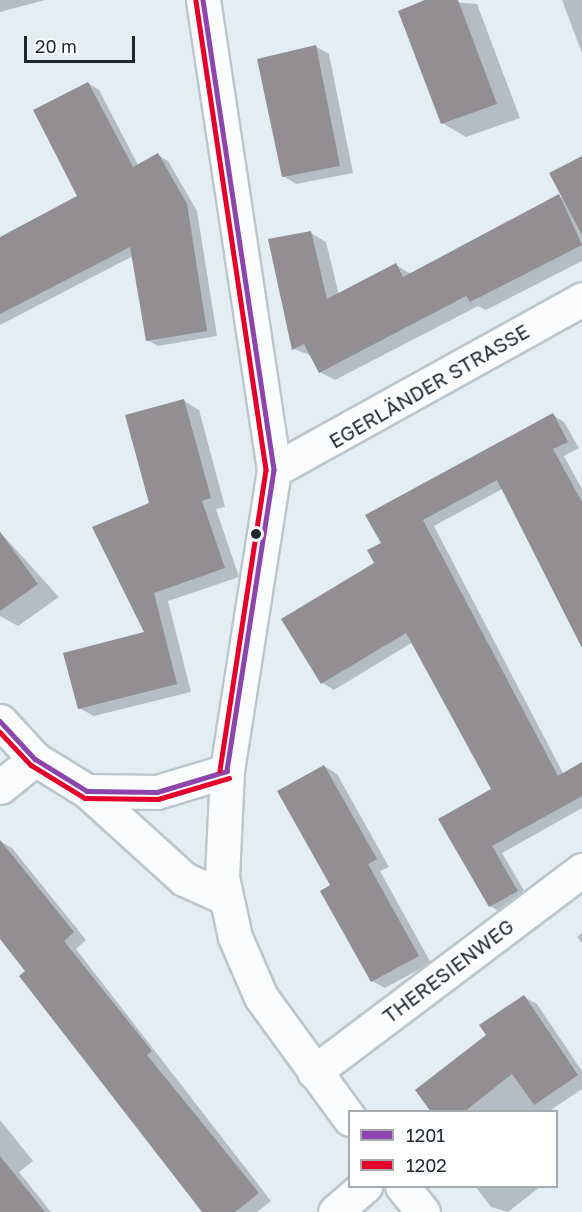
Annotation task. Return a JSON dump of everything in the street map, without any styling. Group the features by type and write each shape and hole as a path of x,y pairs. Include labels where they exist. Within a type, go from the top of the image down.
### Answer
{"street":[{"path":"206,1 274,470 227,771 221,838 225,897 261,997 348,1116"},
{"name":"EGERLÄNDER STRASSE","path":"274,470 582,298"},
{"path":"0,721 35,759 87,791 184,879 225,897"},
{"path":"0,788 35,759"},
{"path":"87,791 157,792 227,771"},
{"name":"THERESIENWEG","path":"314,1072 582,870"},
{"path":"335,1212 363,1188"},
{"path":"404,1188 423,1212"}],"building":[{"path":"425,0 458,0 497,104 441,124 398,11"},
{"path":"316,45 340,166 282,177 257,59"},
{"path":"88,82 133,167 158,153 187,204 207,331 146,341 130,247 0,314 0,237 77,196 33,110"},
{"path":"582,156 582,235 549,173"},
{"path":"559,194 582,245 470,302 466,296 319,373 304,344 292,350 268,239 311,231 327,299 396,263 403,277"},
{"path":"184,399 211,498 202,501 225,568 154,593 177,684 78,709 63,653 144,632 92,527 149,503 125,415"},
{"path":"553,413 568,442 553,449 582,502 582,648 497,480 423,520 558,776 582,762 582,796 492,846 518,891 489,907 438,819 491,789 406,633 321,684 281,619 374,563 367,550 381,543 365,515"},
{"path":"0,532 38,584 0,611"},
{"path":"324,765 377,859 368,864 419,956 371,982 320,891 330,885 277,791"},
{"path":"0,840 74,932 64,941 152,1051 147,1055 259,1193 235,1212 202,1212 19,976 25,971 0,939"},
{"path":"524,995 578,1075 534,1105 512,1074 467,1110 430,1110 415,1090 486,1035 479,1025"},
{"path":"0,1156 45,1212 0,1212"}],"transit line":[{"name":"1201","path":"203,0 274,470 227,771"},
{"name":"1202","path":"196,1 266,470 220,770"},
{"name":"1201","path":"0,721 35,759 87,791 157,792 227,771"},
{"name":"1202","path":"0,732 31,765 85,798 158,799 229,778"}]}
